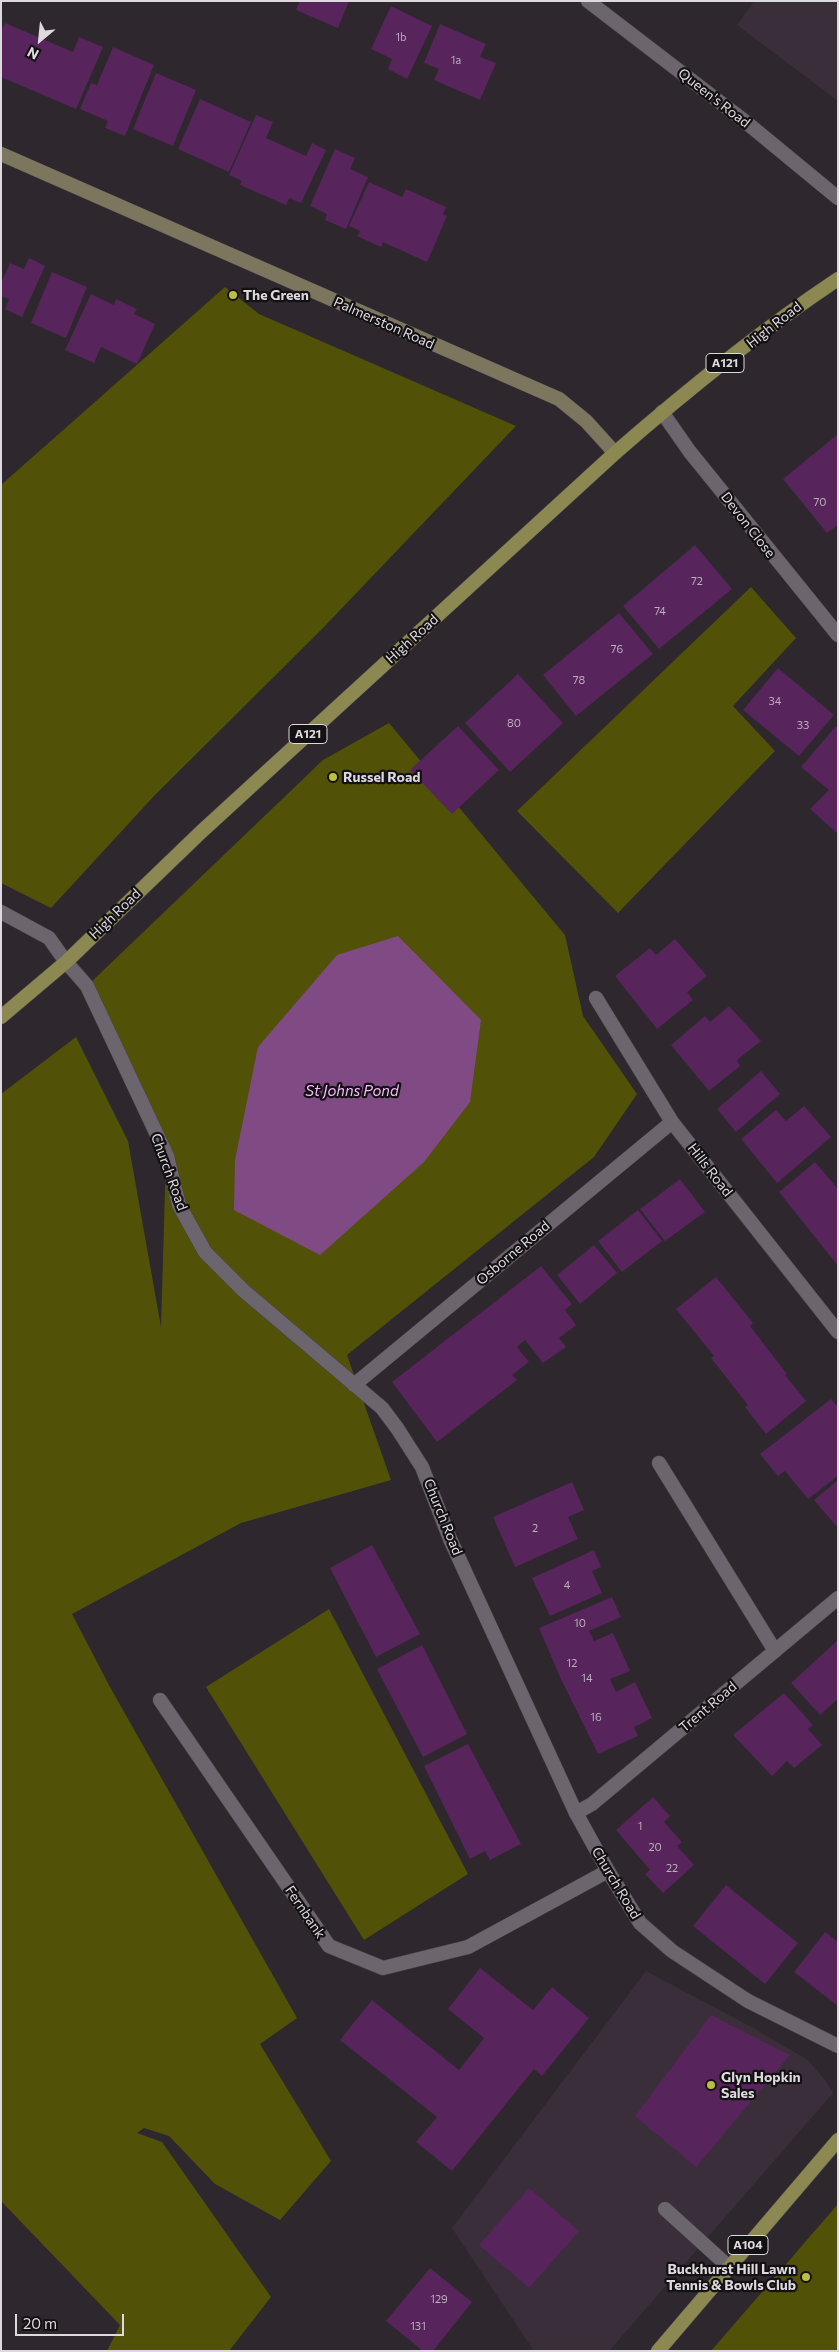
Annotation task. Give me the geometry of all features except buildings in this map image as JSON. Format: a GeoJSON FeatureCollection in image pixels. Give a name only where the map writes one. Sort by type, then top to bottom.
{"type":"FeatureCollection","features":[{"type":"Feature","properties":{"kind":"main road","name":"Palmerston Road"},"geometry":{"type":"LineString","coordinates":[[1,155],[559,400],[586,421],[616,453]]}},
{"type":"Feature","properties":{"kind":"main road","name":"High Road"},"geometry":{"type":"LineString","coordinates":[[1,1017],[66,962],[201,832],[662,412],[804,302],[838,278]]}},
{"type":"Feature","properties":{"kind":"main road","name":"A104"},"geometry":{"type":"LineString","coordinates":[[658,2351],[838,2140]]}},
{"type":"Feature","properties":{"kind":"street","name":"Queen's Road"},"geometry":{"type":"LineString","coordinates":[[588,1],[747,123],[838,198]]}},
{"type":"Feature","properties":{"kind":"street","name":"Devon Close"},"geometry":{"type":"LineString","coordinates":[[662,412],[690,452],[838,635]]}},
{"type":"Feature","properties":{"kind":"street","name":"Church Road"},"geometry":{"type":"LineString","coordinates":[[1,912],[49,938],[66,962],[87,986],[166,1156],[179,1206],[205,1252],[244,1291],[382,1408],[422,1467],[454,1547],[576,1813],[608,1872],[640,1923],[672,1951],[748,2001],[838,2046]]}},
{"type":"Feature","properties":{"kind":"street","name":"Hills Road"},"geometry":{"type":"LineString","coordinates":[[596,998],[672,1122],[838,1332]]}},
{"type":"Feature","properties":{"kind":"street","name":"Osborne Road"},"geometry":{"type":"LineString","coordinates":[[354,1385],[672,1122]]}},
{"type":"Feature","properties":{"kind":"street"},"geometry":{"type":"LineString","coordinates":[[659,1463],[774,1651]]}},
{"type":"Feature","properties":{"kind":"street","name":"Trent Road"},"geometry":{"type":"LineString","coordinates":[[576,1813],[592,1804],[838,1598]]}},
{"type":"Feature","properties":{"kind":"street","name":"Fernbank"},"geometry":{"type":"LineString","coordinates":[[160,1700],[329,1946],[383,1968],[468,1947],[608,1872]]}},
{"type":"Feature","properties":{"kind":"street"},"geometry":{"type":"LineString","coordinates":[[665,2209],[729,2267]]}},
{"type":"Feature","properties":{"kind":"shaded area"},"geometry":{"type":"Polygon","coordinates":[[[754,1],[838,1],[838,101],[737,25],[754,1]]]}},
{"type":"Feature","properties":{"kind":"shaded area"},"geometry":{"type":"Polygon","coordinates":[[[225,287],[259,314],[516,426],[322,629],[154,796],[51,908],[1,883],[1,485],[225,287]]]}},
{"type":"Feature","properties":{"kind":"shaded area"},"geometry":{"type":"Polygon","coordinates":[[[751,587],[796,638],[733,706],[775,751],[618,913],[517,811],[751,587]]]}},
{"type":"Feature","properties":{"kind":"shaded area"},"geometry":{"type":"Polygon","coordinates":[[[389,723],[565,935],[583,1016],[637,1094],[594,1157],[347,1355],[391,1480],[241,1523],[72,1614],[110,1687],[297,2018],[260,2044],[331,2161],[280,2220],[215,2184],[169,2136],[144,2128],[137,2133],[162,2142],[271,2297],[229,2351],[107,2351],[120,2325],[1,2201],[1,1094],[76,1037],[128,1141],[161,1327],[166,1156],[87,986],[323,760],[389,723]]]}},
{"type":"Feature","properties":{"kind":"shaded area"},"geometry":{"type":"Polygon","coordinates":[[[329,1609],[468,1874],[364,1940],[206,1687],[329,1609]]]}},
{"type":"Feature","properties":{"kind":"shaded area"},"geometry":{"type":"Polygon","coordinates":[[[646,1971],[755,2029],[808,2060],[833,2093],[609,2351],[534,2351],[452,2228],[646,1971]]]}},
{"type":"Feature","properties":{"kind":"shaded area","name":"Buckhurst Hill Lawn Tennis & Bowls Club"},"geometry":{"type":"Polygon","coordinates":[[[838,2204],[838,2351],[711,2351],[838,2204]]]}},
{"type":"Feature","properties":{"kind":"water","name":"St Johns Pond"},"geometry":{"type":"Polygon","coordinates":[[[398,936],[481,1020],[470,1102],[424,1162],[320,1255],[234,1210],[235,1160],[258,1047],[337,955],[398,936]]]}},
{"type":"Feature","properties":{"kind":"place","name":"The Green"},"geometry":{"type":"Point","coordinates":[233,295]}},
{"type":"Feature","properties":{"kind":"place","name":"Russel Road"},"geometry":{"type":"Point","coordinates":[333,777]}},
{"type":"Feature","properties":{"kind":"place","name":"Glyn Hopkin Sales"},"geometry":{"type":"Point","coordinates":[711,2085]}},
{"type":"Feature","properties":{"kind":"place","name":"Buckhurst Hill Lawn Tennis & Bowls Club"},"geometry":{"type":"Point","coordinates":[806,2277]}}]}
